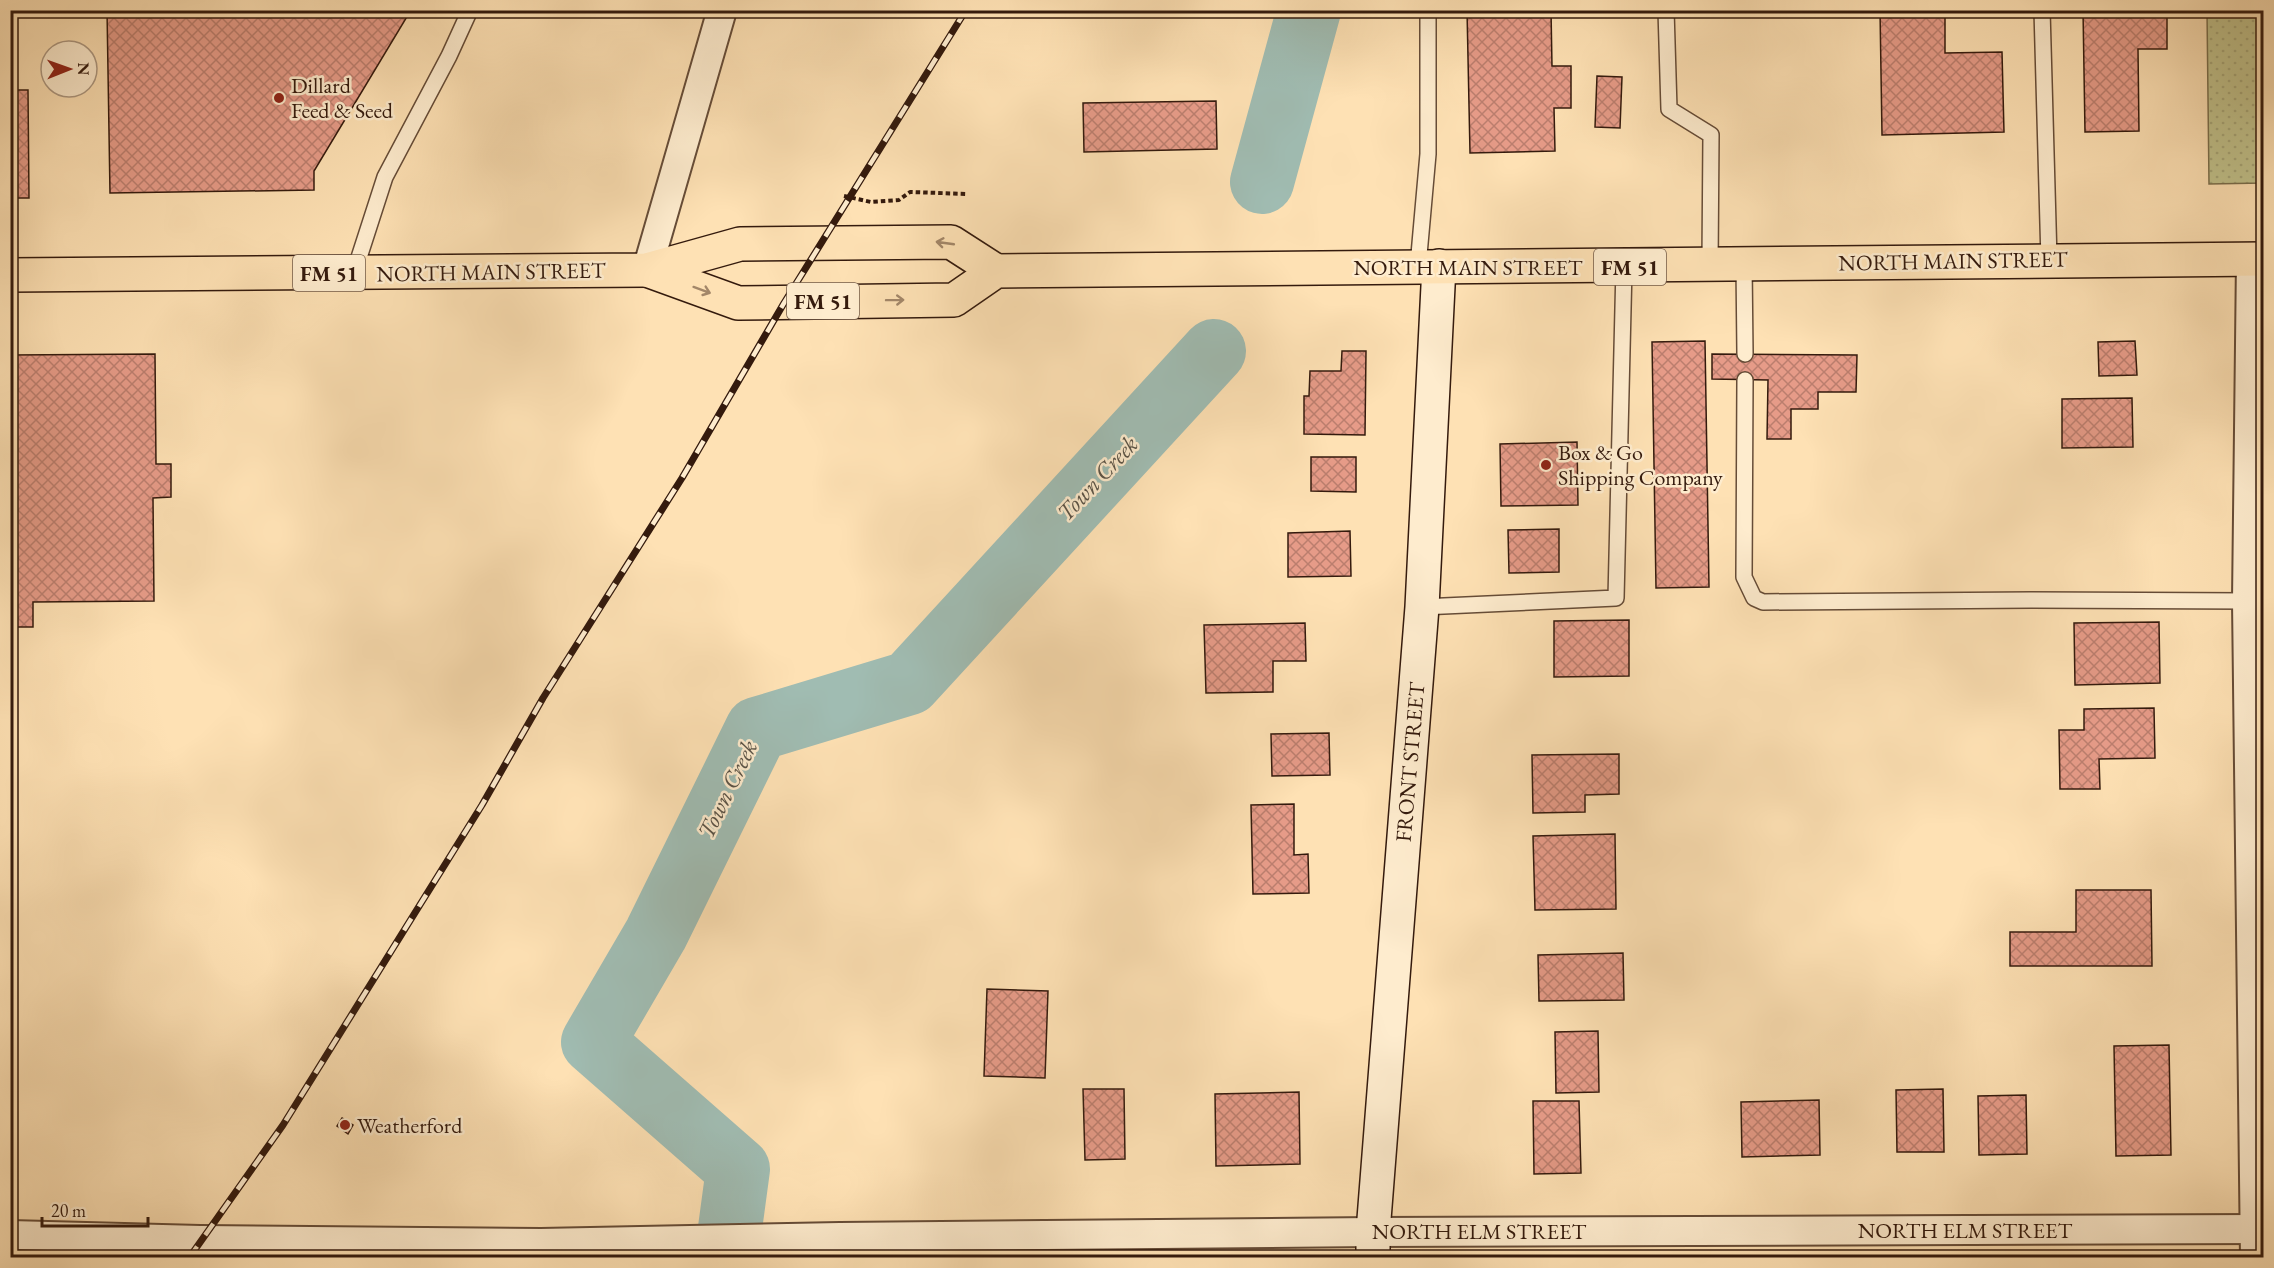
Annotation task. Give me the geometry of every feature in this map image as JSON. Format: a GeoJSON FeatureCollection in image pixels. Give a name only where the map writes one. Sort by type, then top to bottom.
{"type":"FeatureCollection","features":[{"type":"Feature","properties":{"kind":"main road","name":"NORTH MAIN STREET"},"geometry":{"type":"LineString","coordinates":[[10,276],[647,270],[740,244],[951,242],[996,271],[1429,266],[1624,267],[1710,264],[2257,259]]}},
{"type":"Feature","properties":{"kind":"main road","name":"NORTH MAIN STREET"},"geometry":{"type":"LineString","coordinates":[[647,270],[738,303],[954,300],[996,271]]}},
{"type":"Feature","properties":{"kind":"street"},"geometry":{"type":"LineString","coordinates":[[647,270],[722,10]]}},
{"type":"Feature","properties":{"kind":"street"},"geometry":{"type":"LineString","coordinates":[[2255,1257],[2259,1229],[2256,727],[2247,602],[2257,259]]}},
{"type":"Feature","properties":{"kind":"street","name":"FRONT STREET"},"geometry":{"type":"LineString","coordinates":[[1373,1245],[1422,607],[1429,266]]}},
{"type":"Feature","properties":{"kind":"street","name":"NORTH ELM STREET"},"geometry":{"type":"LineString","coordinates":[[10,1235],[483,1250],[646,1241],[840,1237],[1373,1245],[2259,1229]]}},
{"type":"Feature","properties":{"kind":"lane"},"geometry":{"type":"LineString","coordinates":[[354,273],[385,177],[449,56],[470,10]]}},
{"type":"Feature","properties":{"kind":"lane"},"geometry":{"type":"LineString","coordinates":[[1428,10],[1429,266]]}},
{"type":"Feature","properties":{"kind":"lane"},"geometry":{"type":"LineString","coordinates":[[1666,10],[1669,109],[1711,135],[1710,264]]}},
{"type":"Feature","properties":{"kind":"lane"},"geometry":{"type":"LineString","coordinates":[[2042,10],[2049,260]]}},
{"type":"Feature","properties":{"kind":"lane"},"geometry":{"type":"LineString","coordinates":[[1744,264],[1745,354]]}},
{"type":"Feature","properties":{"kind":"lane"},"geometry":{"type":"LineString","coordinates":[[1422,607],[1616,598],[1624,267]]}},
{"type":"Feature","properties":{"kind":"lane"},"geometry":{"type":"LineString","coordinates":[[1745,380],[1744,577],[1754,598],[1763,603],[2020,600],[2247,602]]}},
{"type":"Feature","properties":{"kind":"path"},"geometry":{"type":"LineString","coordinates":[[844,196],[871,202],[899,200],[910,192],[968,194]]}},
{"type":"Feature","properties":{"kind":"green space"},"geometry":{"type":"Polygon","coordinates":[[[2207,11],[2263,11],[2263,183],[2209,184],[2207,11]]]}},
{"type":"Feature","properties":{"kind":"building"},"geometry":{"type":"Polygon","coordinates":[[[107,10],[411,10],[314,171],[314,190],[110,193],[107,10]]]}},
{"type":"Feature","properties":{"kind":"building"},"geometry":{"type":"Polygon","coordinates":[[[1467,10],[1551,10],[1552,66],[1571,66],[1571,108],[1554,108],[1555,151],[1470,153],[1467,10]]]}},
{"type":"Feature","properties":{"kind":"building"},"geometry":{"type":"Polygon","coordinates":[[[1880,10],[1945,10],[1945,53],[2002,52],[2004,132],[1882,135],[1880,10]]]}},
{"type":"Feature","properties":{"kind":"building"},"geometry":{"type":"Polygon","coordinates":[[[2083,10],[2167,10],[2167,49],[2138,49],[2139,131],[2085,132],[2083,10]]]}},
{"type":"Feature","properties":{"kind":"building"},"geometry":{"type":"Polygon","coordinates":[[[1597,76],[1622,77],[1620,128],[1595,127],[1597,76]]]}},
{"type":"Feature","properties":{"kind":"building"},"geometry":{"type":"Polygon","coordinates":[[[10,90],[28,90],[29,198],[10,198],[10,90]]]}},
{"type":"Feature","properties":{"kind":"building"},"geometry":{"type":"Polygon","coordinates":[[[1216,101],[1217,149],[1084,152],[1083,103],[1216,101]]]}},
{"type":"Feature","properties":{"kind":"building"},"geometry":{"type":"Polygon","coordinates":[[[1705,341],[1709,587],[1656,588],[1652,342],[1705,341]]]}},
{"type":"Feature","properties":{"kind":"building"},"geometry":{"type":"Polygon","coordinates":[[[2135,341],[2137,375],[2099,376],[2098,342],[2135,341]]]}},
{"type":"Feature","properties":{"kind":"building"},"geometry":{"type":"Polygon","coordinates":[[[1342,351],[1366,351],[1365,435],[1304,434],[1304,396],[1309,396],[1310,371],[1341,371],[1342,351]]]}},
{"type":"Feature","properties":{"kind":"building"},"geometry":{"type":"Polygon","coordinates":[[[155,354],[156,464],[171,464],[171,497],[153,498],[154,601],[33,602],[33,627],[10,627],[10,355],[155,354]]]}},
{"type":"Feature","properties":{"kind":"building"},"geometry":{"type":"Polygon","coordinates":[[[1712,354],[1857,355],[1856,392],[1818,392],[1818,409],[1791,409],[1791,439],[1767,439],[1768,380],[1712,379],[1712,354]]]}},
{"type":"Feature","properties":{"kind":"building"},"geometry":{"type":"Polygon","coordinates":[[[2132,398],[2133,447],[2062,448],[2062,399],[2132,398]]]}},
{"type":"Feature","properties":{"kind":"building"},"geometry":{"type":"Polygon","coordinates":[[[1577,442],[1578,505],[1501,506],[1500,444],[1577,442]]]}},
{"type":"Feature","properties":{"kind":"building"},"geometry":{"type":"Polygon","coordinates":[[[1311,457],[1356,457],[1356,492],[1311,491],[1311,457]]]}},
{"type":"Feature","properties":{"kind":"building"},"geometry":{"type":"Polygon","coordinates":[[[1559,529],[1559,572],[1509,573],[1508,530],[1559,529]]]}},
{"type":"Feature","properties":{"kind":"building"},"geometry":{"type":"Polygon","coordinates":[[[1350,531],[1351,576],[1288,577],[1288,533],[1350,531]]]}},
{"type":"Feature","properties":{"kind":"building"},"geometry":{"type":"Polygon","coordinates":[[[1629,620],[1629,676],[1554,677],[1554,621],[1629,620]]]}},
{"type":"Feature","properties":{"kind":"building"},"geometry":{"type":"Polygon","coordinates":[[[2159,622],[2160,683],[2075,685],[2074,623],[2159,622]]]}},
{"type":"Feature","properties":{"kind":"building"},"geometry":{"type":"Polygon","coordinates":[[[1305,623],[1306,661],[1273,661],[1273,692],[1206,693],[1204,625],[1305,623]]]}},
{"type":"Feature","properties":{"kind":"building"},"geometry":{"type":"Polygon","coordinates":[[[2154,708],[2155,758],[2099,759],[2100,789],[2060,789],[2059,730],[2084,730],[2084,709],[2154,708]]]}},
{"type":"Feature","properties":{"kind":"building"},"geometry":{"type":"Polygon","coordinates":[[[1329,733],[1330,775],[1272,776],[1271,734],[1329,733]]]}},
{"type":"Feature","properties":{"kind":"building"},"geometry":{"type":"Polygon","coordinates":[[[1619,754],[1619,794],[1585,795],[1585,812],[1533,813],[1532,755],[1619,754]]]}},
{"type":"Feature","properties":{"kind":"building"},"geometry":{"type":"Polygon","coordinates":[[[1294,804],[1294,855],[1308,854],[1309,893],[1253,894],[1251,805],[1294,804]]]}},
{"type":"Feature","properties":{"kind":"building"},"geometry":{"type":"Polygon","coordinates":[[[1615,834],[1616,909],[1535,910],[1533,836],[1615,834]]]}},
{"type":"Feature","properties":{"kind":"building"},"geometry":{"type":"Polygon","coordinates":[[[2076,890],[2151,890],[2152,966],[2010,966],[2010,932],[2076,932],[2076,890]]]}},
{"type":"Feature","properties":{"kind":"building"},"geometry":{"type":"Polygon","coordinates":[[[1623,953],[1624,1000],[1539,1001],[1538,955],[1623,953]]]}},
{"type":"Feature","properties":{"kind":"building"},"geometry":{"type":"Polygon","coordinates":[[[987,989],[1048,991],[1045,1078],[984,1076],[987,989]]]}},
{"type":"Feature","properties":{"kind":"building"},"geometry":{"type":"Polygon","coordinates":[[[1598,1031],[1599,1092],[1556,1093],[1555,1032],[1598,1031]]]}},
{"type":"Feature","properties":{"kind":"building"},"geometry":{"type":"Polygon","coordinates":[[[2169,1045],[2171,1155],[2116,1156],[2114,1046],[2169,1045]]]}},
{"type":"Feature","properties":{"kind":"building"},"geometry":{"type":"Polygon","coordinates":[[[1083,1089],[1124,1089],[1125,1159],[1085,1160],[1083,1089]]]}},
{"type":"Feature","properties":{"kind":"building"},"geometry":{"type":"Polygon","coordinates":[[[1943,1089],[1944,1152],[1897,1152],[1896,1090],[1943,1089]]]}},
{"type":"Feature","properties":{"kind":"building"},"geometry":{"type":"Polygon","coordinates":[[[1299,1092],[1300,1164],[1216,1166],[1215,1094],[1299,1092]]]}},
{"type":"Feature","properties":{"kind":"building"},"geometry":{"type":"Polygon","coordinates":[[[2026,1095],[2027,1154],[1979,1155],[1978,1096],[2026,1095]]]}},
{"type":"Feature","properties":{"kind":"building"},"geometry":{"type":"Polygon","coordinates":[[[1819,1100],[1820,1155],[1742,1157],[1741,1102],[1819,1100]]]}},
{"type":"Feature","properties":{"kind":"building"},"geometry":{"type":"Polygon","coordinates":[[[1533,1101],[1579,1101],[1581,1173],[1534,1174],[1533,1101]]]}},
{"type":"Feature","properties":{"kind":"building","name":"Weatherford"},"geometry":{"type":"Polygon","coordinates":[[[342,1118],[353,1125],[348,1134],[337,1126],[342,1118]]]}},
{"type":"Feature","properties":{"kind":"waterway","name":"Town Creek"},"geometry":{"type":"LineString","coordinates":[[1262,182],[1309,10]]}},
{"type":"Feature","properties":{"kind":"waterway","name":"Town Creek"},"geometry":{"type":"LineString","coordinates":[[726,1258],[738,1169],[593,1042],[656,934],[757,729],[909,683],[1214,351]]}},
{"type":"Feature","properties":{"kind":"railway"},"geometry":{"type":"LineString","coordinates":[[189,1258],[283,1125],[482,805],[543,698],[682,478],[784,303],[966,10]]}},
{"type":"Feature","properties":{"kind":"place","name":"Dillard Feed & Seed"},"geometry":{"type":"Point","coordinates":[279,98]}},
{"type":"Feature","properties":{"kind":"place","name":"Box & Go Shipping Company"},"geometry":{"type":"Point","coordinates":[1546,465]}},
{"type":"Feature","properties":{"kind":"place","name":"Weatherford"},"geometry":{"type":"Point","coordinates":[345,1125]}}]}
